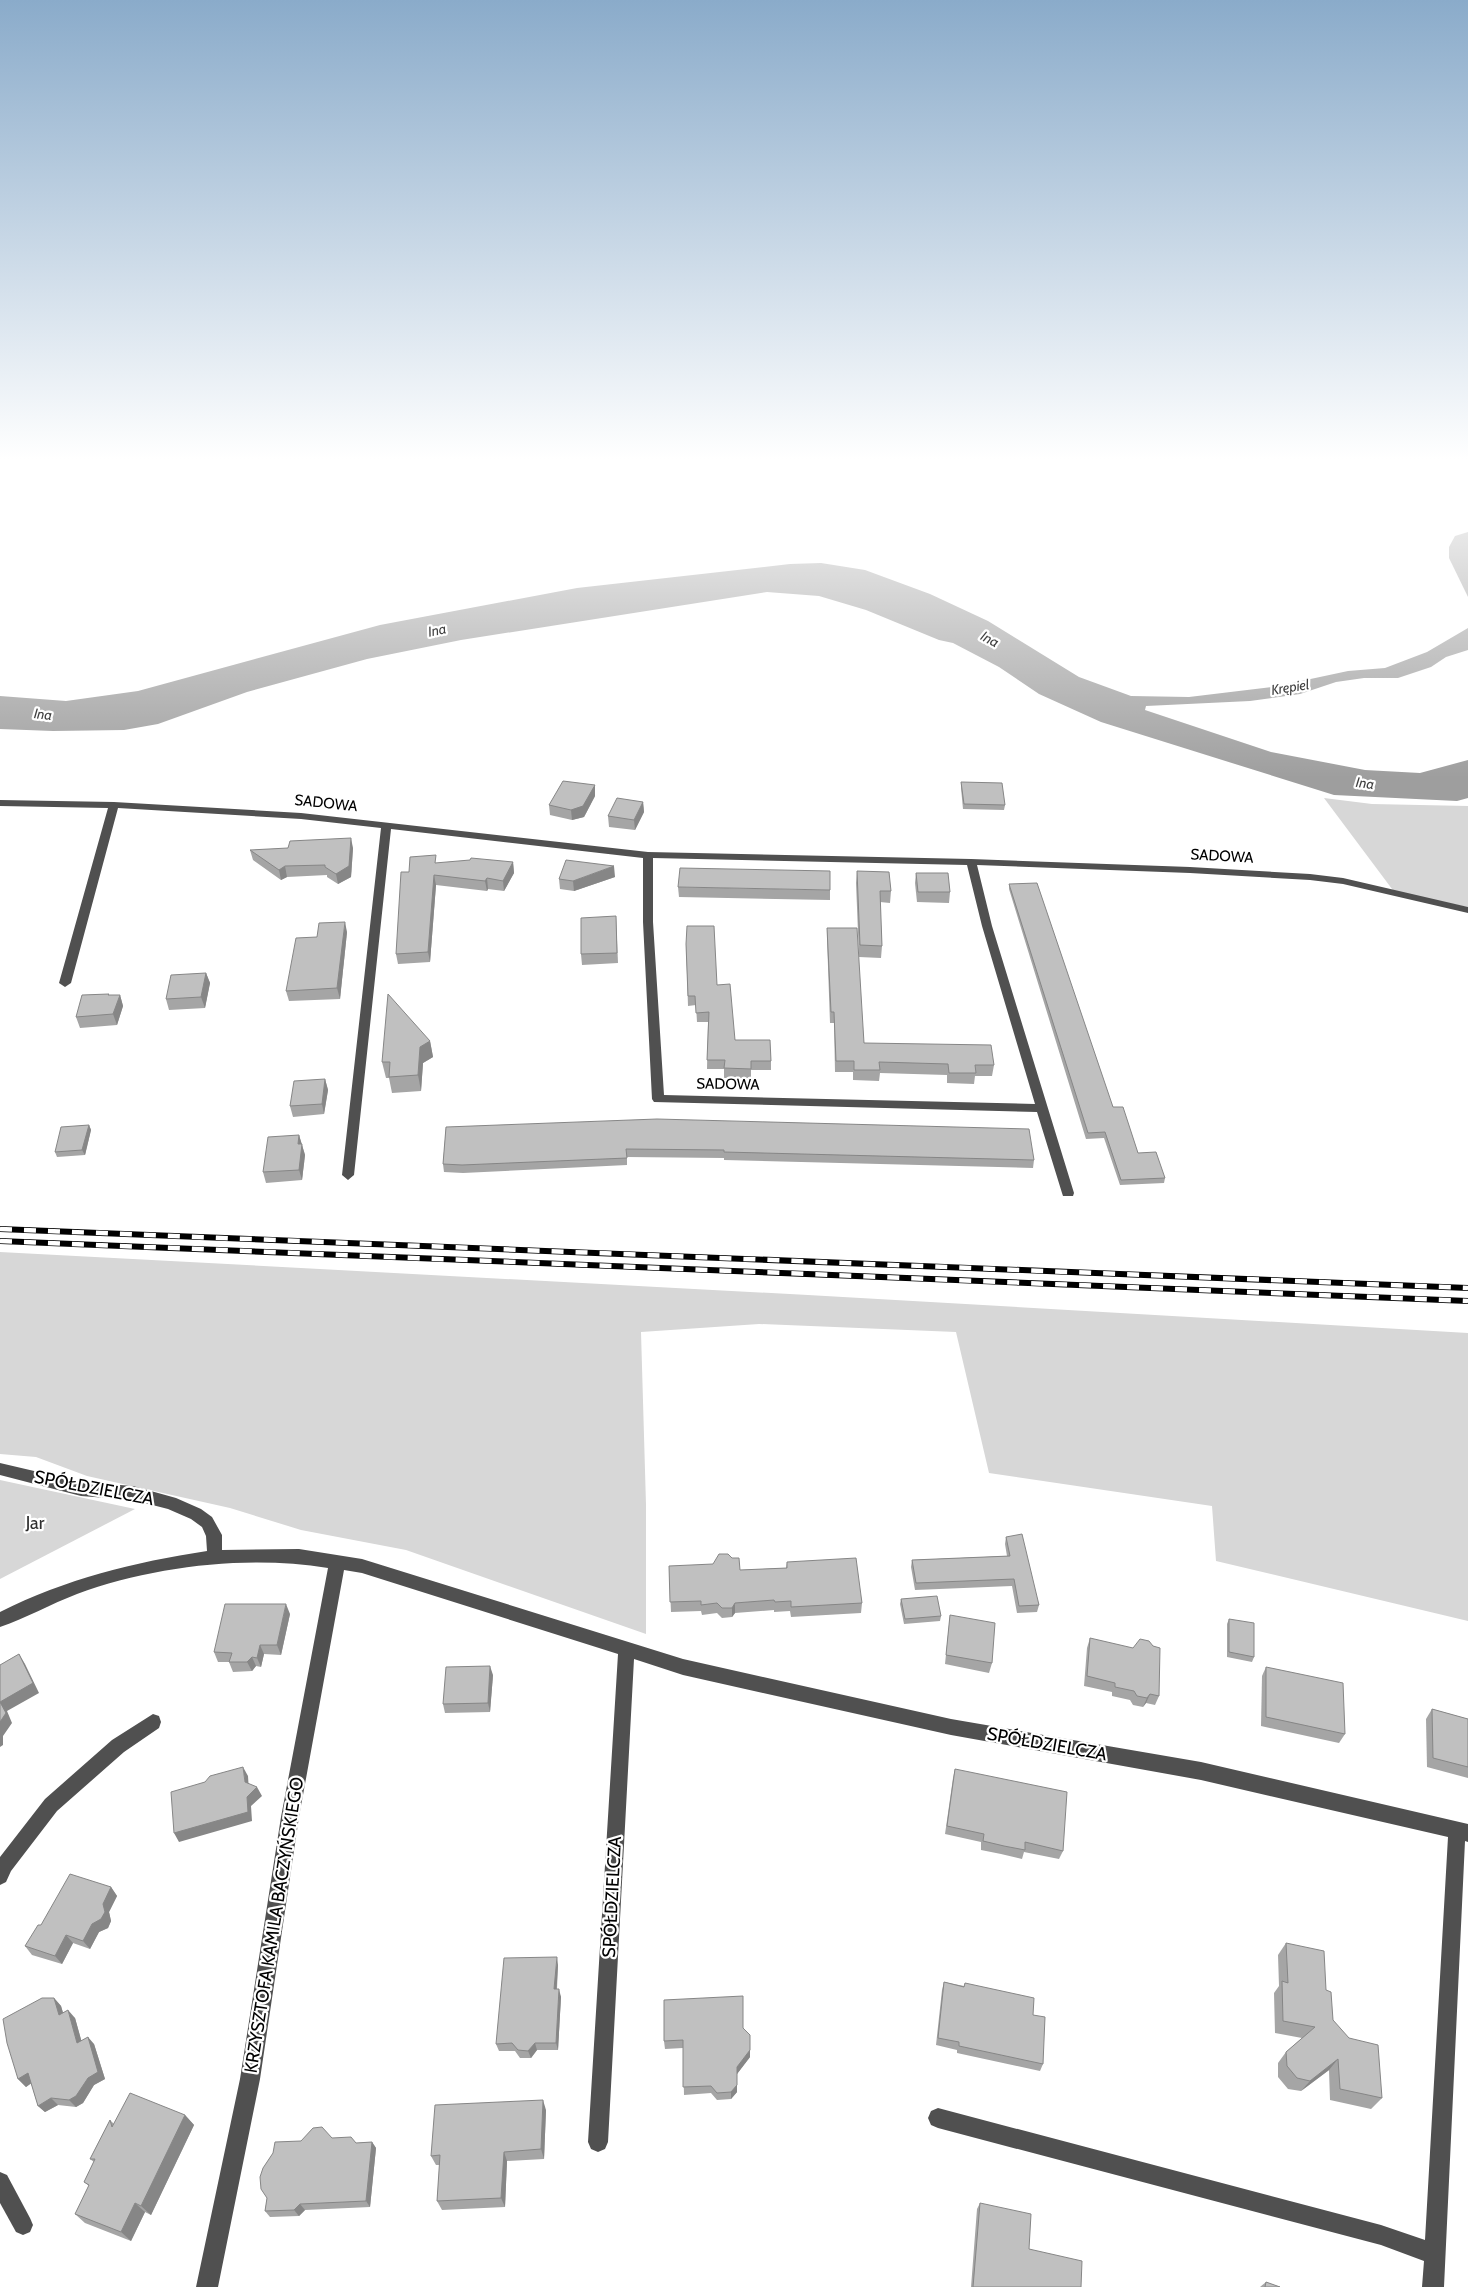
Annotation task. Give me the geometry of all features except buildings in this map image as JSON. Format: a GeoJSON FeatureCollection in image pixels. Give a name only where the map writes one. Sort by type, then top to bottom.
{"type":"FeatureCollection","features":[{"type":"Feature","properties":{"kind":"street","name":"SADOWA"},"geometry":{"type":"LineString","coordinates":[[0,803],[114,805],[301,816],[648,855],[971,862],[1190,870],[1310,877],[1343,881],[1468,910]]}},
{"type":"Feature","properties":{"kind":"street"},"geometry":{"type":"LineString","coordinates":[[65,983],[114,805]]}},
{"type":"Feature","properties":{"kind":"street"},"geometry":{"type":"LineString","coordinates":[[348,1175],[386,826]]}},
{"type":"Feature","properties":{"kind":"street","name":"SADOWA"},"geometry":{"type":"LineString","coordinates":[[648,855],[648,922],[658,1099],[1042,1108]]}},
{"type":"Feature","properties":{"kind":"street"},"geometry":{"type":"LineString","coordinates":[[971,862],[987,926],[1068,1193]]}},
{"type":"Feature","properties":{"kind":"street","name":"SPÓŁDZIELCZA"},"geometry":{"type":"LineString","coordinates":[[0,1469],[82,1488],[133,1493],[171,1503],[196,1514],[207,1522],[214,1535],[214,1557]]}},
{"type":"Feature","properties":{"kind":"street","name":"SPÓŁDZIELCZA"},"geometry":{"type":"LineString","coordinates":[[0,1620],[76,1587],[153,1566],[214,1557],[299,1556],[362,1566],[626,1651],[683,1667],[951,1727],[1201,1771],[1462,1831]]}},
{"type":"Feature","properties":{"kind":"street","name":"KRZYSZTOFA KAMILA BACZYŃSKIEGO"},"geometry":{"type":"LineString","coordinates":[[208,2287],[250,2079],[290,1817],[337,1563]]}},
{"type":"Feature","properties":{"kind":"street","name":"SPÓŁDZIELCZA"},"geometry":{"type":"LineString","coordinates":[[598,2142],[626,1651]]}},
{"type":"Feature","properties":{"kind":"street"},"geometry":{"type":"LineString","coordinates":[[0,1876],[5,1865],[51,1805],[118,1746],[153,1722]]}},
{"type":"Feature","properties":{"kind":"street"},"geometry":{"type":"LineString","coordinates":[[1433,2287],[1462,1831]]}},
{"type":"Feature","properties":{"kind":"street"},"geometry":{"type":"LineString","coordinates":[[938,2118],[1381,2235],[1435,2254]]}},
{"type":"Feature","properties":{"kind":"street"},"geometry":{"type":"LineString","coordinates":[[0,2182],[23,2225]]}},
{"type":"Feature","properties":{"kind":"green space"},"geometry":{"type":"Polygon","coordinates":[[[1324,798],[1372,804],[1468,806],[1468,907],[1395,893],[1324,798]]]}},
{"type":"Feature","properties":{"kind":"green space"},"geometry":{"type":"Polygon","coordinates":[[[0,1252],[808,1295],[1468,1333],[1468,1621],[1216,1561],[1212,1506],[989,1473],[956,1332],[759,1324],[641,1332],[646,1505],[646,1634],[406,1550],[301,1530],[230,1508],[87,1476],[36,1457],[0,1454],[0,1252]]]}},
{"type":"Feature","properties":{"kind":"green space","name":"Jar"},"geometry":{"type":"Polygon","coordinates":[[[0,1480],[135,1509],[0,1579],[0,1480]]]}},
{"type":"Feature","properties":{"kind":"water"},"geometry":{"type":"Polygon","coordinates":[[[790,564],[826,564],[865,570],[930,594],[988,621],[1079,677],[1131,696],[1189,697],[1273,687],[1348,671],[1385,668],[1427,652],[1468,628],[1468,650],[1446,657],[1431,667],[1398,678],[1364,678],[1336,682],[1300,694],[1250,701],[1146,706],[1145,710],[1271,752],[1365,770],[1420,773],[1468,760],[1468,798],[1457,801],[1334,795],[1101,722],[1039,694],[999,667],[953,643],[939,640],[866,610],[819,596],[767,592],[461,640],[367,659],[247,692],[158,724],[124,730],[53,731],[0,729],[0,696],[66,701],[138,691],[380,625],[577,588],[790,564]]]}},
{"type":"Feature","properties":{"kind":"water"},"geometry":{"type":"Polygon","coordinates":[[[1452,564],[1468,564],[1468,597],[1452,564]]]}},
{"type":"Feature","properties":{"kind":"railway"},"geometry":{"type":"LineString","coordinates":[[0,1229],[1468,1288]]}},
{"type":"Feature","properties":{"kind":"railway"},"geometry":{"type":"LineString","coordinates":[[0,1241],[1468,1301]]}},
{"type":"Feature","properties":{"kind":"water label","name":"Ina"},"geometry":{"type":"Point","coordinates":[437,630]}},
{"type":"Feature","properties":{"kind":"water label","name":"Ina"},"geometry":{"type":"Point","coordinates":[990,639]}},
{"type":"Feature","properties":{"kind":"water label","name":"Krępiel"},"geometry":{"type":"Point","coordinates":[1290,687]}},
{"type":"Feature","properties":{"kind":"water label","name":"Ina"},"geometry":{"type":"Point","coordinates":[43,714]}},
{"type":"Feature","properties":{"kind":"water label","name":"Ina"},"geometry":{"type":"Point","coordinates":[1365,783]}}]}
